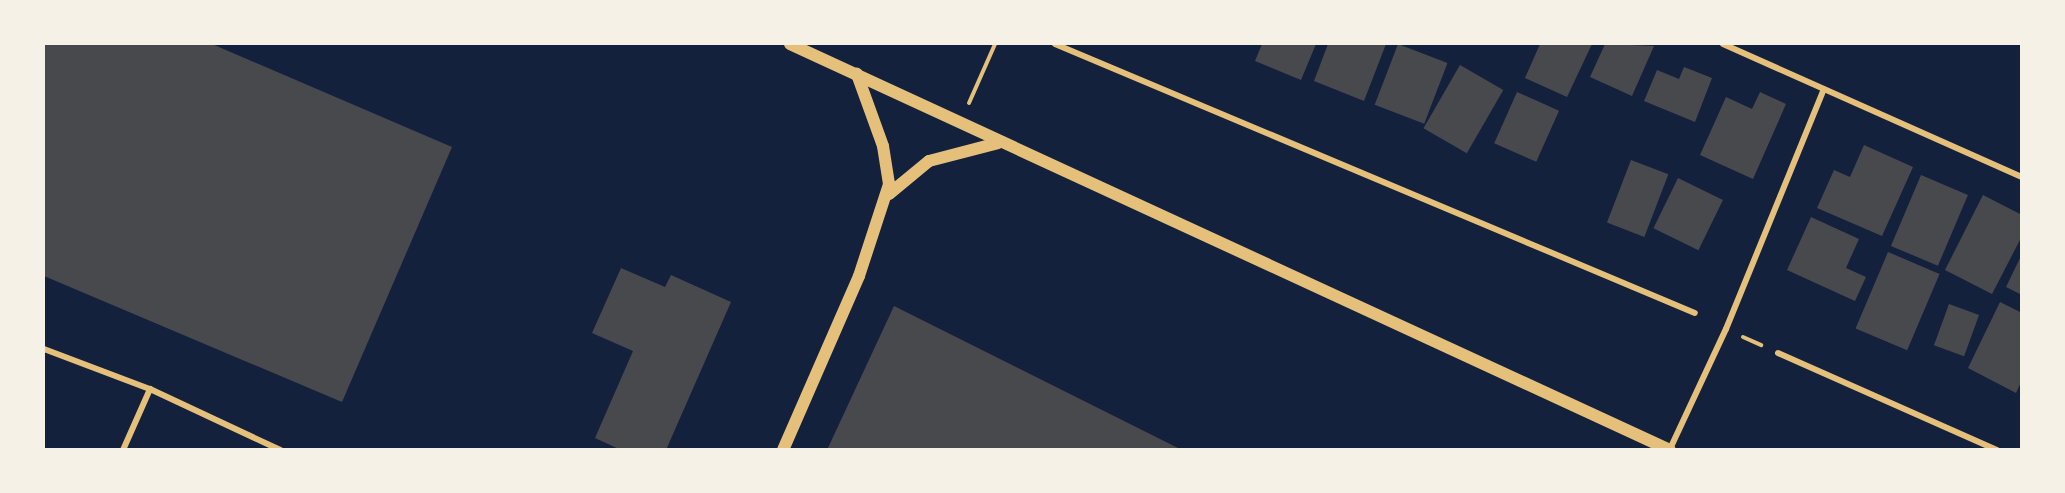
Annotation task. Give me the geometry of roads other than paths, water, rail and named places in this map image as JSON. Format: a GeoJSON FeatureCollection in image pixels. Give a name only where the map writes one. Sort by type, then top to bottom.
{"type":"FeatureCollection","features":[{"type":"Feature","properties":{"kind":"main road"},"geometry":{"type":"LineString","coordinates":[[789,44],[1670,449]]}},
{"type":"Feature","properties":{"kind":"main road"},"geometry":{"type":"LineString","coordinates":[[783,450],[860,276],[890,184],[884,146],[857,74]]}},
{"type":"Feature","properties":{"kind":"main road"},"geometry":{"type":"LineString","coordinates":[[885,201],[895,186],[929,161],[998,142]]}},
{"type":"Feature","properties":{"kind":"street"},"geometry":{"type":"LineString","coordinates":[[1055,44],[1695,313]]}},
{"type":"Feature","properties":{"kind":"street"},"geometry":{"type":"LineString","coordinates":[[1723,44],[2022,177]]}},
{"type":"Feature","properties":{"kind":"street"},"geometry":{"type":"LineString","coordinates":[[1670,449],[1726,329],[1824,89]]}},
{"type":"Feature","properties":{"kind":"street"},"geometry":{"type":"LineString","coordinates":[[44,349],[150,389],[280,450]]}},
{"type":"Feature","properties":{"kind":"street"},"geometry":{"type":"LineString","coordinates":[[1778,353],[1997,450]]}},
{"type":"Feature","properties":{"kind":"street"},"geometry":{"type":"LineString","coordinates":[[123,450],[150,389]]}}]}
